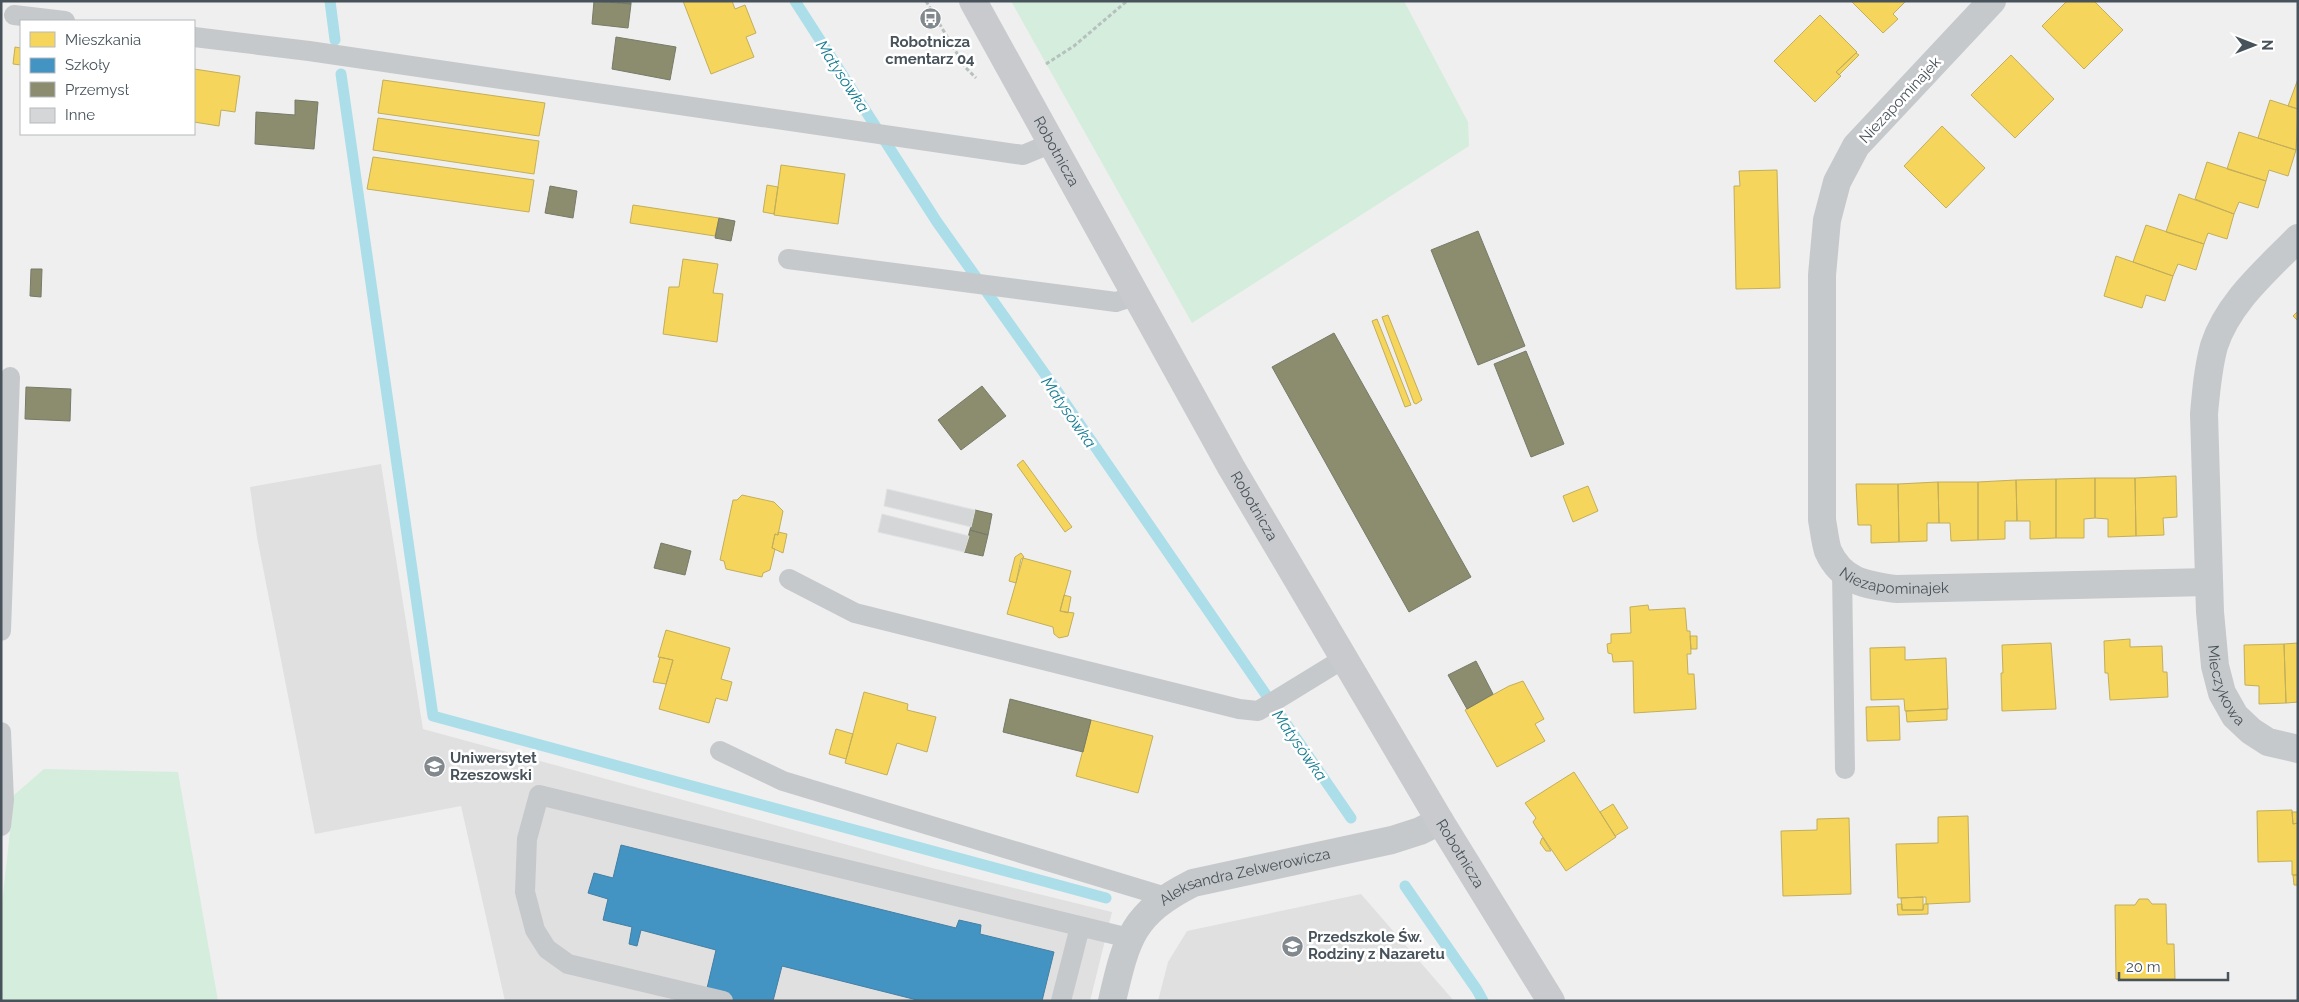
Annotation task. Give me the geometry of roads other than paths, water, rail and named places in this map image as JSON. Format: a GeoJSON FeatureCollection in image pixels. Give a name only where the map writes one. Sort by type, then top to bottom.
{"type":"FeatureCollection","features":[{"type":"Feature","properties":{"kind":"street","name":"Robotnicza"},"geometry":{"type":"LineString","coordinates":[[973,1],[1231,467],[1440,821],[1551,1001]]}},
{"type":"Feature","properties":{"kind":"street","name":"Niezapominajek"},"geometry":{"type":"LineString","coordinates":[[1992,1],[1856,146],[1837,182],[1829,211],[1822,274],[1822,520],[1828,551],[1842,572],[1864,585],[1896,589],[2208,582]]}},
{"type":"Feature","properties":{"kind":"street"},"geometry":{"type":"LineString","coordinates":[[2208,582],[2204,414],[2206,384],[2215,345],[2227,317],[2247,291],[2298,238]]}},
{"type":"Feature","properties":{"kind":"street","name":"Mieczykowa"},"geometry":{"type":"LineString","coordinates":[[2208,582],[2215,666],[2222,693],[2235,716],[2251,731],[2268,742],[2298,748]]}},
{"type":"Feature","properties":{"kind":"street","name":"Aleksandra Zelwerowicza"},"geometry":{"type":"LineString","coordinates":[[1112,1001],[1120,964],[1129,938],[1142,919],[1166,897],[1193,883],[1392,840],[1420,831],[1440,821]]}},
{"type":"Feature","properties":{"kind":"lane"},"geometry":{"type":"LineString","coordinates":[[14,15],[56,20]]}},
{"type":"Feature","properties":{"kind":"lane"},"geometry":{"type":"LineString","coordinates":[[195,37],[308,51],[1023,155],[1052,143]]}},
{"type":"Feature","properties":{"kind":"lane"},"geometry":{"type":"LineString","coordinates":[[788,259],[1116,302],[1137,295]]}},
{"type":"Feature","properties":{"kind":"lane"},"geometry":{"type":"LineString","coordinates":[[1,631],[10,376]]}},
{"type":"Feature","properties":{"kind":"lane"},"geometry":{"type":"LineString","coordinates":[[1842,572],[1845,769]]}},
{"type":"Feature","properties":{"kind":"lane"},"geometry":{"type":"LineString","coordinates":[[789,579],[855,613],[1239,709],[1258,711],[1343,659]]}},
{"type":"Feature","properties":{"kind":"lane"},"geometry":{"type":"LineString","coordinates":[[1,732],[4,800],[1,826]]}},
{"type":"Feature","properties":{"kind":"lane"},"geometry":{"type":"LineString","coordinates":[[720,751],[783,781],[1166,897]]}},
{"type":"Feature","properties":{"kind":"lane"},"geometry":{"type":"LineString","coordinates":[[723,1001],[568,964],[547,949],[535,930],[525,892],[527,839],[539,795],[1129,938]]}},
{"type":"Feature","properties":{"kind":"lane"},"geometry":{"type":"LineString","coordinates":[[1061,1001],[1080,927]]}},
{"type":"Feature","properties":{"kind":"waterway"},"geometry":{"type":"LineString","coordinates":[[330,1],[335,40]]}},
{"type":"Feature","properties":{"kind":"waterway","name":"Matysówka"},"geometry":{"type":"LineString","coordinates":[[795,1],[937,222],[1052,384],[1351,818]]}},
{"type":"Feature","properties":{"kind":"waterway"},"geometry":{"type":"LineString","coordinates":[[341,74],[433,716],[1106,898]]}},
{"type":"Feature","properties":{"kind":"waterway","name":"Matysówka"},"geometry":{"type":"LineString","coordinates":[[1405,886],[1483,1001]]}},
{"type":"Feature","properties":{"kind":"place","name":"Robotnicza cmentarz 04"},"geometry":{"type":"Point","coordinates":[930,19]}},
{"type":"Feature","properties":{"kind":"place","name":"Uniwersytet Rzeszowski"},"geometry":{"type":"Point","coordinates":[434,767]}},
{"type":"Feature","properties":{"kind":"place","name":"Przedszkole Św. Rodziny z Nazaretu"},"geometry":{"type":"Point","coordinates":[1292,946]}}]}
